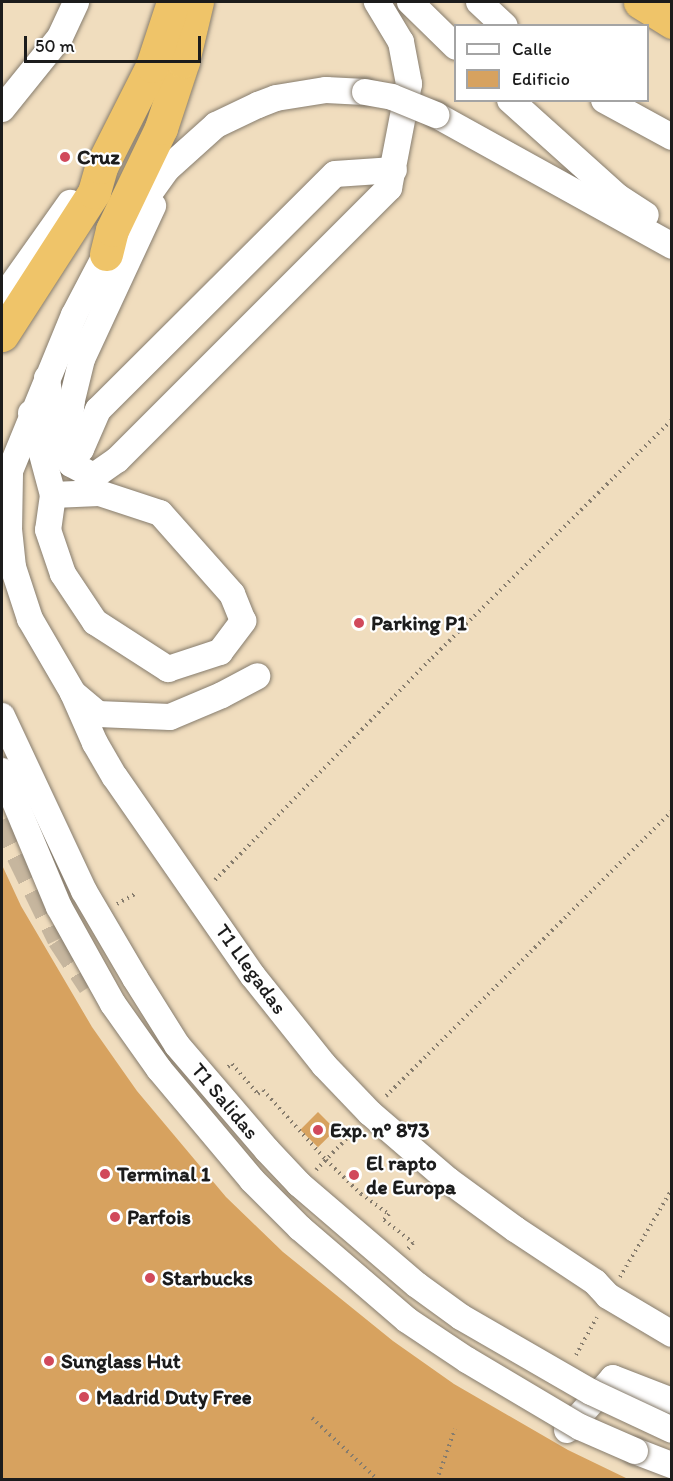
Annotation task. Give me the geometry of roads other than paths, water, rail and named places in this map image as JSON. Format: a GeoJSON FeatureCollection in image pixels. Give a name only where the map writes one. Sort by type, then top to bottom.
{"type":"FeatureCollection","features":[{"type":"Feature","properties":{"kind":"highway"},"geometry":{"type":"LineString","coordinates":[[2,335],[94,192],[102,167],[152,66],[173,2]]}},
{"type":"Feature","properties":{"kind":"highway"},"geometry":{"type":"LineString","coordinates":[[105,254],[112,230],[161,128],[183,61],[197,2]]}},
{"type":"Feature","properties":{"kind":"highway"},"geometry":{"type":"LineString","coordinates":[[640,2],[672,22]]}},
{"type":"Feature","properties":{"kind":"street"},"geometry":{"type":"LineString","coordinates":[[2,109],[60,37],[76,2]]}},
{"type":"Feature","properties":{"kind":"street"},"geometry":{"type":"LineString","coordinates":[[46,378],[55,439],[71,464],[94,476],[117,460],[389,188],[409,84],[401,42],[377,2]]}},
{"type":"Feature","properties":{"kind":"street"},"geometry":{"type":"LineString","coordinates":[[410,2],[454,44]]}},
{"type":"Feature","properties":{"kind":"street"},"geometry":{"type":"LineString","coordinates":[[478,2],[503,24]]}},
{"type":"Feature","properties":{"kind":"street"},"geometry":{"type":"LineString","coordinates":[[117,460],[81,449],[69,428],[72,400],[82,359],[143,229],[167,169],[216,125],[276,98],[326,90],[365,92],[392,97],[436,115],[672,246]]}},
{"type":"Feature","properties":{"kind":"street"},"geometry":{"type":"LineString","coordinates":[[512,102],[618,197],[672,231]]}},
{"type":"Feature","properties":{"kind":"street"},"geometry":{"type":"LineString","coordinates":[[608,102],[672,138]]}},
{"type":"Feature","properties":{"kind":"street"},"geometry":{"type":"LineString","coordinates":[[2,299],[82,186],[102,167]]}},
{"type":"Feature","properties":{"kind":"street","name":"T1 Llegadas"},"geometry":{"type":"LineString","coordinates":[[167,169],[105,254],[46,378],[6,482],[13,567],[30,619],[73,693],[95,743],[149,830],[179,866],[253,976],[366,1119],[515,1229],[595,1281],[608,1296],[672,1334]]}},
{"type":"Feature","properties":{"kind":"street"},"geometry":{"type":"LineString","coordinates":[[81,449],[98,411],[334,174],[394,170]]}},
{"type":"Feature","properties":{"kind":"street"},"geometry":{"type":"LineString","coordinates":[[32,413],[53,495],[48,530],[63,574],[94,621],[168,669],[220,652],[243,621],[232,594],[160,513],[99,493],[53,495]]}},
{"type":"Feature","properties":{"kind":"street"},"geometry":{"type":"LineString","coordinates":[[9,529],[48,530]]}},
{"type":"Feature","properties":{"kind":"street"},"geometry":{"type":"LineString","coordinates":[[73,693],[99,714],[170,717],[222,695],[257,676]]}},
{"type":"Feature","properties":{"kind":"street","name":"T1 Salidas"},"geometry":{"type":"LineString","coordinates":[[2,716],[84,891],[177,1045],[299,1184],[417,1285],[461,1317],[571,1381],[672,1430]]}},
{"type":"Feature","properties":{"kind":"street"},"geometry":{"type":"LineString","coordinates":[[2,771],[59,907],[113,1004],[159,1069],[252,1180],[300,1228],[417,1327],[467,1360],[580,1427],[672,1465]]}},
{"type":"Feature","properties":{"kind":"street"},"geometry":{"type":"LineString","coordinates":[[567,1430],[613,1378],[672,1401]]}},
{"type":"Feature","properties":{"kind":"tunnel"},"geometry":{"type":"LineString","coordinates":[[2,820],[60,939],[91,986]]}},
{"type":"Feature","properties":{"kind":"place","name":"Cruz"},"geometry":{"type":"Point","coordinates":[65,157]}},
{"type":"Feature","properties":{"kind":"place","name":"Parking P1"},"geometry":{"type":"Point","coordinates":[359,623]}},
{"type":"Feature","properties":{"kind":"place","name":"Exp. nº 873"},"geometry":{"type":"Point","coordinates":[318,1130]}},
{"type":"Feature","properties":{"kind":"place","name":"Terminal 1"},"geometry":{"type":"Point","coordinates":[105,1174]}},
{"type":"Feature","properties":{"kind":"place","name":"El rapto de Europa"},"geometry":{"type":"Point","coordinates":[354,1175]}},
{"type":"Feature","properties":{"kind":"place","name":"Parfois"},"geometry":{"type":"Point","coordinates":[115,1217]}},
{"type":"Feature","properties":{"kind":"place","name":"Starbucks"},"geometry":{"type":"Point","coordinates":[150,1278]}},
{"type":"Feature","properties":{"kind":"place","name":"Sunglass Hut"},"geometry":{"type":"Point","coordinates":[49,1361]}},
{"type":"Feature","properties":{"kind":"place","name":"Madrid Duty Free"},"geometry":{"type":"Point","coordinates":[84,1397]}}]}
